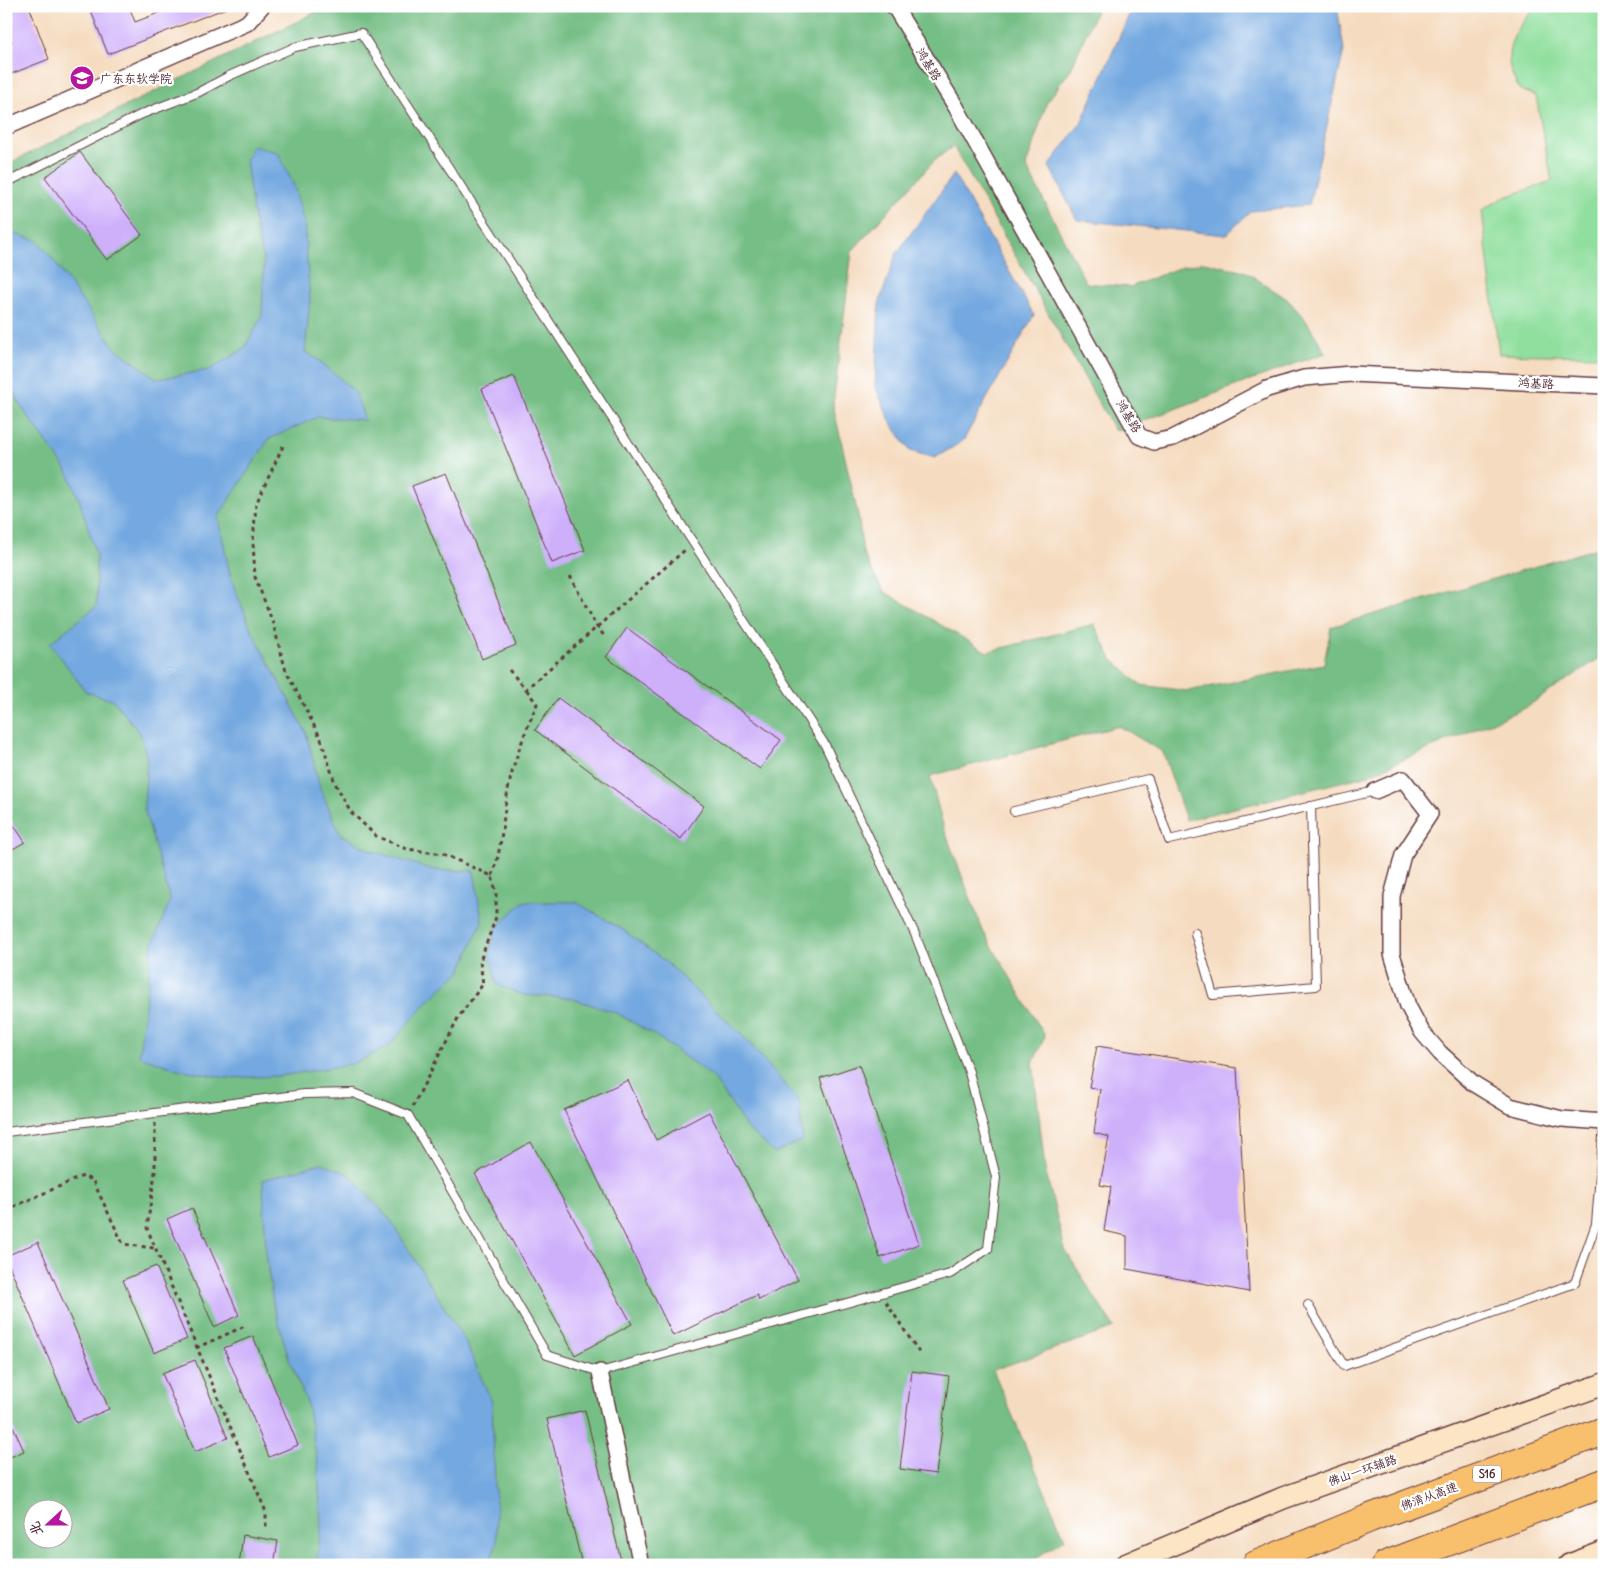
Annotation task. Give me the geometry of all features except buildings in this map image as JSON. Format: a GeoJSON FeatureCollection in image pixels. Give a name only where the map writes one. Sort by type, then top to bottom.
{"type":"FeatureCollection","features":[{"type":"Feature","properties":{"kind":"highway","name":"佛清从高速"},"geometry":{"type":"LineString","coordinates":[[1256,1565],[1370,1518],[1604,1431]]}},
{"type":"Feature","properties":{"kind":"highway"},"geometry":{"type":"LineString","coordinates":[[1386,1565],[1604,1484]]}},
{"type":"Feature","properties":{"kind":"main road","name":"佛山一环辅路"},"geometry":{"type":"LineString","coordinates":[[1125,1565],[1283,1498],[1604,1384]]}},
{"type":"Feature","properties":{"kind":"main road"},"geometry":{"type":"LineString","coordinates":[[1569,1565],[1604,1552]]}},
{"type":"Feature","properties":{"kind":"street"},"geometry":{"type":"LineString","coordinates":[[6,127],[247,23],[262,6]]}},
{"type":"Feature","properties":{"kind":"street","name":"鸿基路"},"geometry":{"type":"LineString","coordinates":[[894,6],[956,107],[1139,436],[1154,442],[1173,438],[1267,389],[1304,378],[1351,374],[1604,386]]}},
{"type":"Feature","properties":{"kind":"street"},"geometry":{"type":"LineString","coordinates":[[1376,791],[1403,779],[1430,814],[1403,856],[1392,896],[1392,954],[1408,1006],[1422,1032],[1440,1053],[1474,1084],[1510,1106],[1562,1119],[1604,1123]]}},
{"type":"Feature","properties":{"kind":"street"},"geometry":{"type":"LineString","coordinates":[[600,1372],[642,1565]]}},
{"type":"Feature","properties":{"kind":"lane"},"geometry":{"type":"LineString","coordinates":[[6,183],[142,114],[199,92],[229,76],[295,47],[361,33],[830,754],[915,934],[969,1072],[996,1177],[988,1249],[950,1274],[600,1372],[547,1355],[408,1115],[353,1093],[304,1094],[6,1132]]}},
{"type":"Feature","properties":{"kind":"lane"},"geometry":{"type":"LineString","coordinates":[[1014,811],[1148,779],[1169,840],[1376,791]]}},
{"type":"Feature","properties":{"kind":"lane"},"geometry":{"type":"LineString","coordinates":[[1195,934],[1213,995],[1316,986],[1311,806]]}},
{"type":"Feature","properties":{"kind":"lane"},"geometry":{"type":"LineString","coordinates":[[1308,1305],[1344,1366],[1575,1283],[1596,1224],[1604,1123]]}},
{"type":"Feature","properties":{"kind":"path"},"geometry":{"type":"LineString","coordinates":[[284,446],[256,504],[253,542],[255,577],[272,620],[286,671],[321,739],[335,783],[351,812],[376,836],[407,848],[443,854],[492,876]]}},
{"type":"Feature","properties":{"kind":"path"},"geometry":{"type":"LineString","coordinates":[[526,689],[693,543]]}},
{"type":"Feature","properties":{"kind":"path"},"geometry":{"type":"LineString","coordinates":[[570,576],[597,627],[606,638]]}},
{"type":"Feature","properties":{"kind":"path"},"geometry":{"type":"LineString","coordinates":[[408,1115],[458,1018],[482,984],[480,961],[496,917],[496,892],[492,876],[501,848],[507,795],[521,742],[537,704],[509,670]]}},
{"type":"Feature","properties":{"kind":"path"},"geometry":{"type":"LineString","coordinates":[[155,1112],[155,1172],[147,1228],[266,1512],[266,1530]]}},
{"type":"Feature","properties":{"kind":"path"},"geometry":{"type":"LineString","coordinates":[[6,1210],[83,1176],[93,1181],[123,1244],[154,1248]]}},
{"type":"Feature","properties":{"kind":"path"},"geometry":{"type":"LineString","coordinates":[[881,1293],[920,1354]]}},
{"type":"Feature","properties":{"kind":"path"},"geometry":{"type":"LineString","coordinates":[[196,1348],[245,1326]]}},
{"type":"Feature","properties":{"kind":"green space"},"geometry":{"type":"Polygon","coordinates":[[[328,6],[1098,6],[1071,69],[1047,102],[1026,166],[1086,283],[1130,287],[1181,267],[1204,262],[1246,272],[1287,299],[1305,319],[1326,353],[1115,431],[953,146],[934,161],[852,251],[833,405],[858,515],[863,553],[883,591],[987,652],[1094,624],[1112,659],[1140,685],[1188,691],[1324,664],[1331,627],[1604,546],[1604,655],[1525,708],[1365,776],[1186,820],[1163,752],[1119,726],[930,776],[944,829],[983,931],[1045,1036],[1033,1063],[1045,1169],[1065,1250],[1114,1328],[993,1370],[1065,1539],[1025,1565],[6,1565],[6,165],[328,6]]]}},
{"type":"Feature","properties":{"kind":"green space"},"geometry":{"type":"Polygon","coordinates":[[[1538,6],[1604,6],[1604,356],[1499,354],[1482,210],[1503,198],[1552,181],[1536,96],[1519,89],[1511,72],[1509,58],[1512,41],[1516,33],[1526,18],[1538,6]]]}},
{"type":"Feature","properties":{"kind":"water"},"geometry":{"type":"Polygon","coordinates":[[[1133,6],[1337,6],[1344,50],[1309,205],[1251,211],[1226,235],[1077,220],[1049,166],[1081,123],[1133,6]]]}},
{"type":"Feature","properties":{"kind":"water"},"geometry":{"type":"Polygon","coordinates":[[[252,146],[278,152],[294,186],[304,222],[310,301],[305,352],[320,361],[355,392],[365,420],[318,417],[269,439],[218,517],[231,579],[252,631],[306,732],[320,788],[340,834],[369,850],[434,870],[474,871],[482,921],[461,971],[427,1002],[388,1047],[353,1064],[280,1076],[226,1078],[177,1069],[139,1056],[152,946],[170,900],[144,808],[147,759],[140,733],[113,700],[86,692],[50,643],[97,606],[96,554],[79,499],[66,469],[24,411],[6,379],[6,232],[36,240],[52,258],[115,348],[157,379],[209,370],[244,349],[262,316],[264,263],[254,218],[246,161],[252,146]]]}},
{"type":"Feature","properties":{"kind":"water"},"geometry":{"type":"Polygon","coordinates":[[[954,174],[1034,315],[963,441],[935,458],[910,451],[891,423],[875,386],[879,304],[896,254],[954,174]]]}},
{"type":"Feature","properties":{"kind":"water"},"geometry":{"type":"Polygon","coordinates":[[[523,902],[576,902],[622,929],[668,964],[743,1036],[799,1101],[803,1140],[774,1153],[747,1128],[713,1077],[656,1036],[617,1013],[570,998],[523,995],[497,985],[489,952],[497,927],[523,902]]]}},
{"type":"Feature","properties":{"kind":"water"},"geometry":{"type":"Polygon","coordinates":[[[322,1163],[350,1175],[391,1221],[465,1341],[492,1402],[497,1543],[489,1565],[316,1565],[321,1529],[318,1465],[307,1403],[289,1359],[273,1304],[266,1252],[263,1180],[322,1163]]]}},
{"type":"Feature","properties":{"kind":"place","name":"广东东软学院"},"geometry":{"type":"Point","coordinates":[82,78]}}]}
